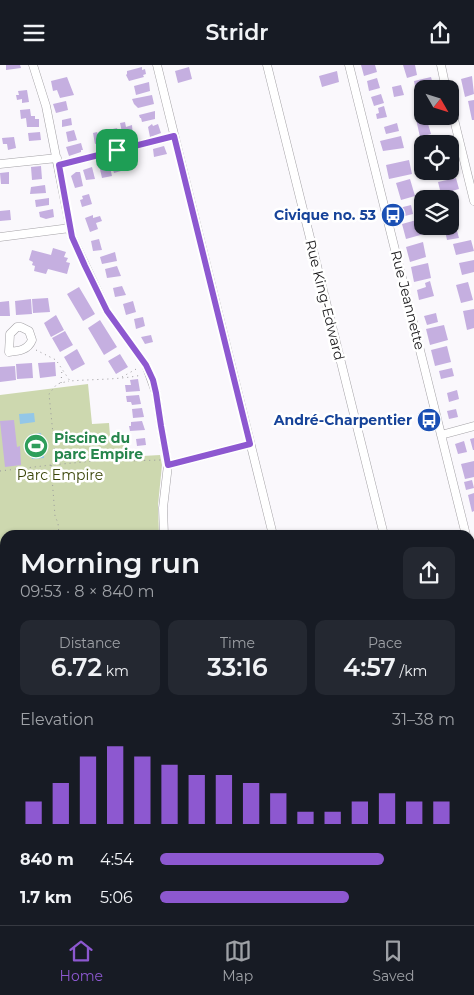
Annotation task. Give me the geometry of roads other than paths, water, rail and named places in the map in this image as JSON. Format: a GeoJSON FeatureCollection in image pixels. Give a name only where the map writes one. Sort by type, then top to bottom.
{"type":"FeatureCollection","features":[{"type":"Feature","properties":{"kind":"street"},"geometry":{"type":"LineString","coordinates":[[33,65],[46,106],[72,237],[107,311],[146,365],[153,380],[165,462],[164,530]]}},
{"type":"Feature","properties":{"kind":"street"},"geometry":{"type":"LineString","coordinates":[[158,65],[272,530]]}},
{"type":"Feature","properties":{"kind":"street","name":"Rue King-Edward"},"geometry":{"type":"LineString","coordinates":[[267,65],[383,530]]}},
{"type":"Feature","properties":{"kind":"street","name":"Rue Jeannette"},"geometry":{"type":"LineString","coordinates":[[349,65],[465,530]]}},
{"type":"Feature","properties":{"kind":"street"},"geometry":{"type":"LineString","coordinates":[[441,65],[444,80]]}},
{"type":"Feature","properties":{"kind":"street"},"geometry":{"type":"LineString","coordinates":[[455,125],[474,201]]}},
{"type":"Feature","properties":{"kind":"street"},"geometry":{"type":"LineString","coordinates":[[0,164],[58,161],[174,136]]}},
{"type":"Feature","properties":{"kind":"street"},"geometry":{"type":"LineString","coordinates":[[0,237],[70,228]]}},
{"type":"Feature","properties":{"kind":"street"},"geometry":{"type":"LineString","coordinates":[[0,352],[9,352],[28,347],[32,340],[31,335],[25,328],[17,327],[10,334],[9,352]]}},
{"type":"Feature","properties":{"kind":"street"},"geometry":{"type":"LineString","coordinates":[[441,435],[474,427]]}},
{"type":"Feature","properties":{"kind":"street"},"geometry":{"type":"LineString","coordinates":[[165,462],[250,444]]}},
{"type":"Feature","properties":{"kind":"water"},"geometry":{"type":"Polygon","coordinates":[[[34,413],[35,422],[20,424],[19,414],[34,413]]]}},
{"type":"Feature","properties":{"kind":"water","name":"Piscine du parc Empire"},"geometry":{"type":"Polygon","coordinates":[[[41,433],[44,458],[32,459],[29,435],[41,433]]]}},
{"type":"Feature","properties":{"kind":"place","name":"Civique no. 53"},"geometry":{"type":"Point","coordinates":[393,215]}},
{"type":"Feature","properties":{"kind":"place","name":"André-Charpentier"},"geometry":{"type":"Point","coordinates":[429,420]}},
{"type":"Feature","properties":{"kind":"place","name":"Piscine du parc Empire"},"geometry":{"type":"Point","coordinates":[36,446]}},
{"type":"Feature","properties":{"kind":"park label","name":"Parc Empire"},"geometry":{"type":"Point","coordinates":[60,475]}}]}
